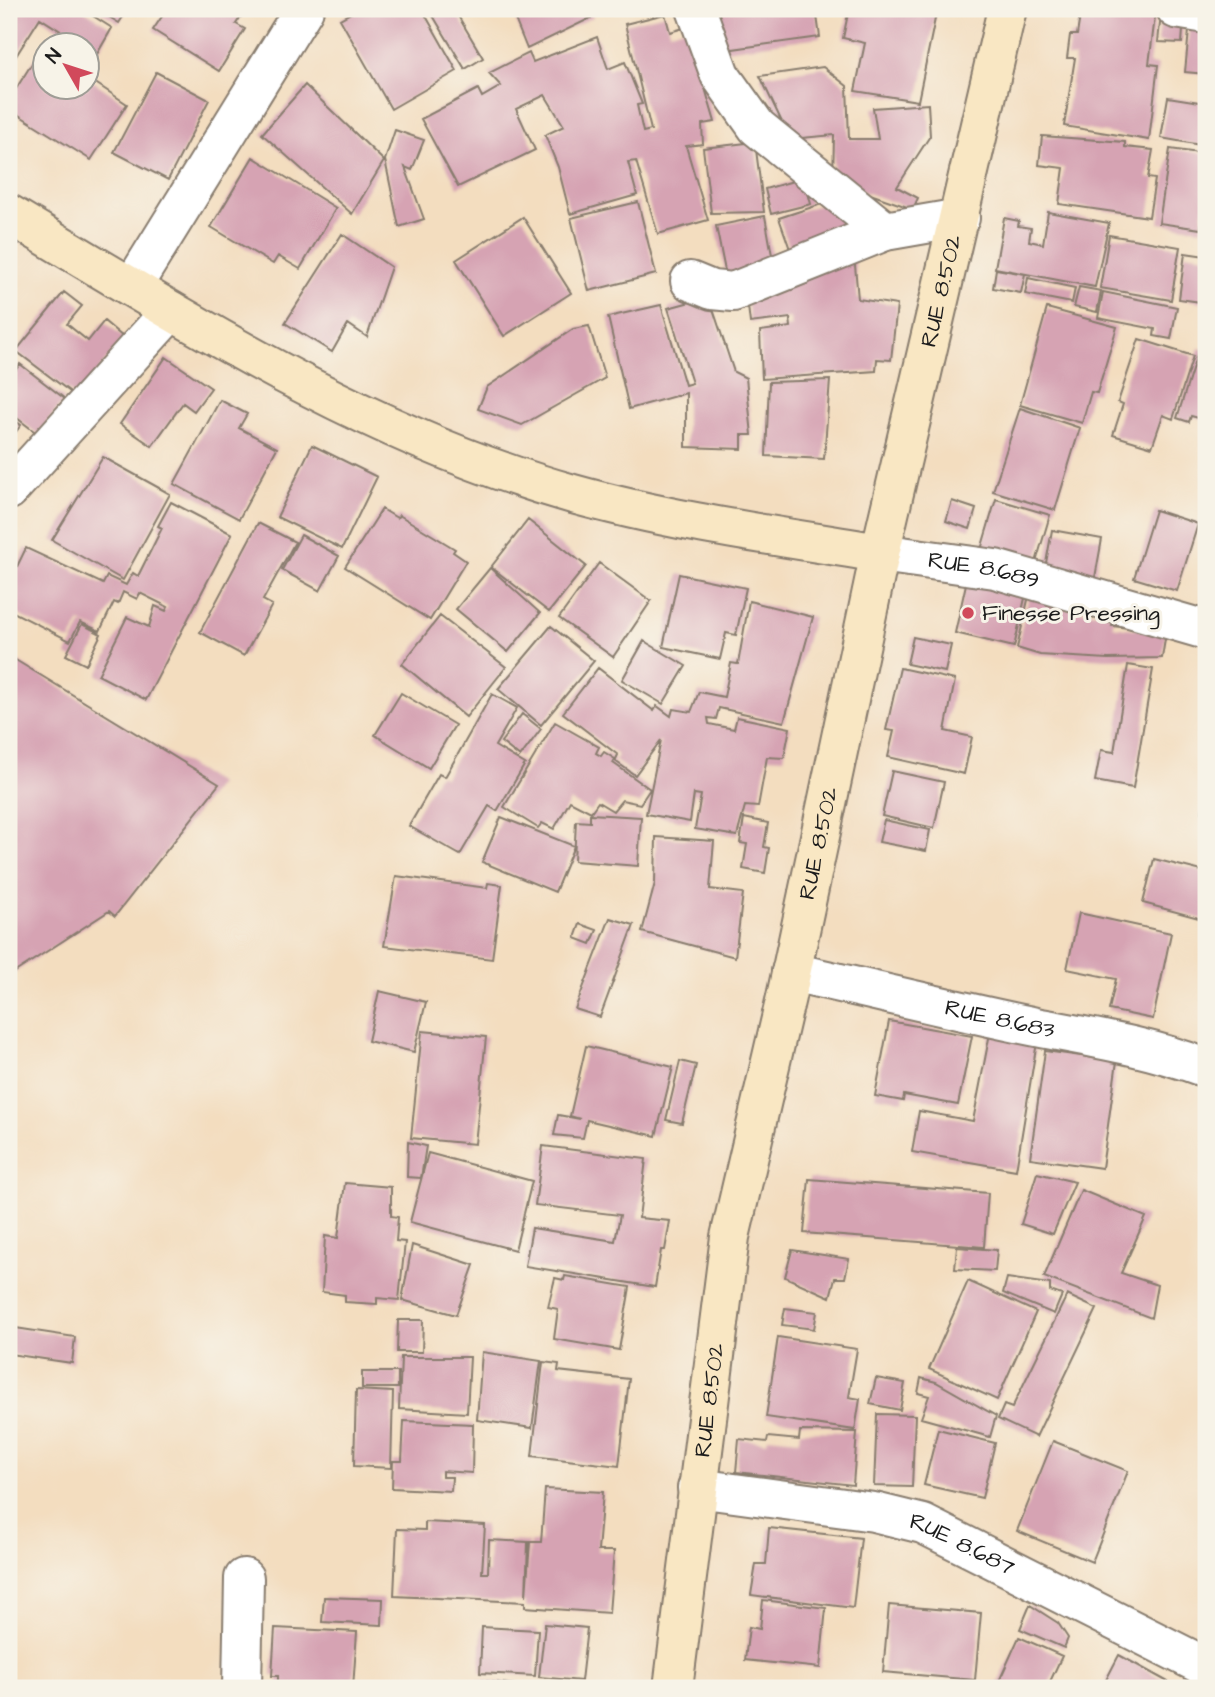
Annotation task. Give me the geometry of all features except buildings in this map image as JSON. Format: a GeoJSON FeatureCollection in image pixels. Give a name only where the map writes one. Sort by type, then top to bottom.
{"type":"FeatureCollection","features":[{"type":"Feature","properties":{"kind":"main road","name":"RUE 8.502"},"geometry":{"type":"LineString","coordinates":[[673,1688],[730,1237],[791,972],[880,553],[1007,9]]}},
{"type":"Feature","properties":{"kind":"main road"},"geometry":{"type":"LineString","coordinates":[[9,214],[170,311],[340,402],[458,455],[573,494],[736,529],[880,553]]}},
{"type":"Feature","properties":{"kind":"street"},"geometry":{"type":"LineString","coordinates":[[132,288],[304,9]]}},
{"type":"Feature","properties":{"kind":"street"},"geometry":{"type":"LineString","coordinates":[[696,9],[720,75],[757,127],[885,231]]}},
{"type":"Feature","properties":{"kind":"street"},"geometry":{"type":"LineString","coordinates":[[1176,9],[1206,13]]}},
{"type":"Feature","properties":{"kind":"street"},"geometry":{"type":"LineString","coordinates":[[690,281],[712,290],[733,292],[885,231],[960,218]]}},
{"type":"Feature","properties":{"kind":"street"},"geometry":{"type":"LineString","coordinates":[[9,490],[170,311]]}},
{"type":"Feature","properties":{"kind":"street","name":"RUE 8.689"},"geometry":{"type":"LineString","coordinates":[[880,553],[995,569],[1206,630]]}},
{"type":"Feature","properties":{"kind":"street","name":"RUE 8.683"},"geometry":{"type":"LineString","coordinates":[[791,972],[1037,1027],[1118,1041],[1170,1054],[1206,1068]]}},
{"type":"Feature","properties":{"kind":"street","name":"RUE 8.687"},"geometry":{"type":"LineString","coordinates":[[697,1488],[874,1512],[923,1524],[1206,1667]]}},
{"type":"Feature","properties":{"kind":"street"},"geometry":{"type":"LineString","coordinates":[[242,1688],[244,1578]]}},
{"type":"Feature","properties":{"kind":"place","name":"Finesse Pressing"},"geometry":{"type":"Point","coordinates":[968,613]}}]}
